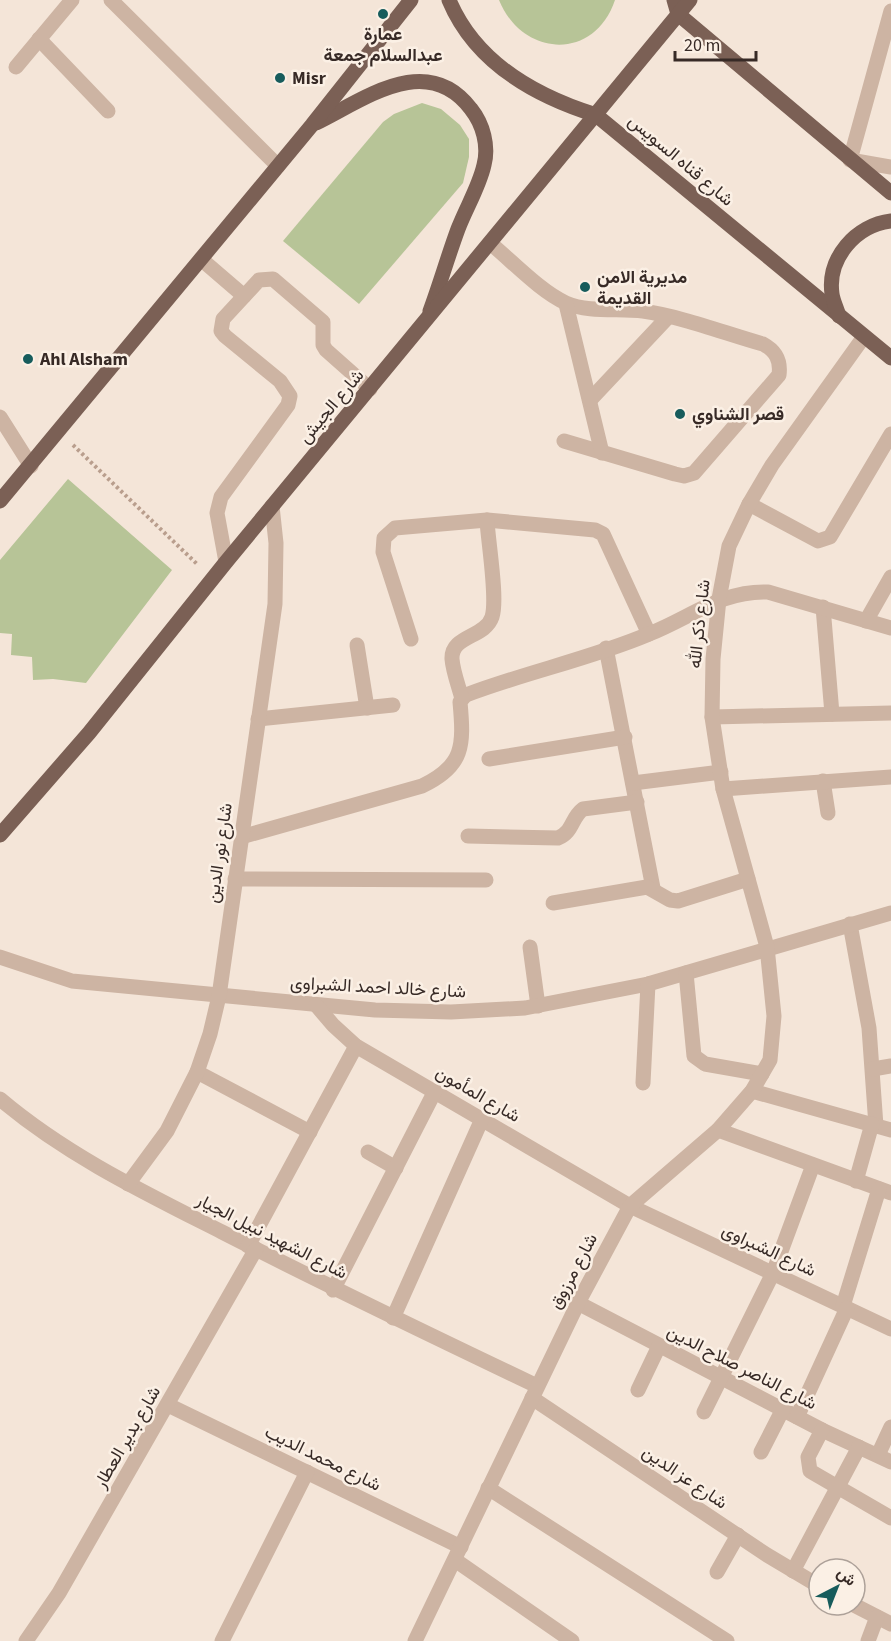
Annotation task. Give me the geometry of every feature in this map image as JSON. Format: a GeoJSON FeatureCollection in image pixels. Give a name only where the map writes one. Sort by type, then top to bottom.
{"type":"FeatureCollection","features":[{"type":"Feature","properties":{"kind":"main road"},"geometry":{"type":"LineString","coordinates":[[0,501],[312,125],[411,0]]}},
{"type":"Feature","properties":{"kind":"main road","name":"شارع قناه السويس"},"geometry":{"type":"LineString","coordinates":[[449,0],[470,36],[496,64],[534,91],[560,104],[596,115],[863,338],[891,358]]}},
{"type":"Feature","properties":{"kind":"main road","name":"شارع الجيش"},"geometry":{"type":"LineString","coordinates":[[0,835],[89,733],[212,579],[596,115],[676,7],[690,0]]}},
{"type":"Feature","properties":{"kind":"main road"},"geometry":{"type":"LineString","coordinates":[[676,7],[891,194]]}},
{"type":"Feature","properties":{"kind":"main road"},"geometry":{"type":"LineString","coordinates":[[312,125],[396,83],[420,80],[443,86],[464,98],[478,117],[485,140],[484,164],[458,229],[428,320]]}},
{"type":"Feature","properties":{"kind":"main road"},"geometry":{"type":"LineString","coordinates":[[839,316],[832,294],[833,271],[843,249],[859,233],[879,222],[891,221]]}},
{"type":"Feature","properties":{"kind":"street"},"geometry":{"type":"LineString","coordinates":[[16,67],[72,0]]}},
{"type":"Feature","properties":{"kind":"street"},"geometry":{"type":"LineString","coordinates":[[111,0],[278,166]]}},
{"type":"Feature","properties":{"kind":"street"},"geometry":{"type":"LineString","coordinates":[[891,11],[850,160],[891,167]]}},
{"type":"Feature","properties":{"kind":"street"},"geometry":{"type":"LineString","coordinates":[[39,39],[108,111]]}},
{"type":"Feature","properties":{"kind":"street"},"geometry":{"type":"LineString","coordinates":[[490,243],[566,304],[581,308],[644,311],[668,317],[771,349],[780,366],[779,375],[694,473],[684,476],[675,474],[564,441]]}},
{"type":"Feature","properties":{"kind":"street"},"geometry":{"type":"LineString","coordinates":[[201,259],[244,296]]}},
{"type":"Feature","properties":{"kind":"street"},"geometry":{"type":"LineString","coordinates":[[226,562],[217,513],[221,497],[288,405],[290,396],[287,388],[280,381],[221,331],[223,319],[259,280],[273,279],[323,322],[323,345],[326,350],[370,389]]}},
{"type":"Feature","properties":{"kind":"street"},"geometry":{"type":"LineString","coordinates":[[566,304],[602,453]]}},
{"type":"Feature","properties":{"kind":"street"},"geometry":{"type":"LineString","coordinates":[[590,400],[668,317]]}},
{"type":"Feature","properties":{"kind":"street","name":"شارع ذكر الله"},"geometry":{"type":"LineString","coordinates":[[767,947],[723,789],[712,717],[719,599],[729,546],[749,504],[771,465],[863,338]]}},
{"type":"Feature","properties":{"kind":"street"},"geometry":{"type":"LineString","coordinates":[[0,417],[31,466]]}},
{"type":"Feature","properties":{"kind":"street"},"geometry":{"type":"LineString","coordinates":[[749,504],[818,541],[824,541],[830,537],[891,434]]}},
{"type":"Feature","properties":{"kind":"street","name":"شارع نور الدين"},"geometry":{"type":"LineString","coordinates":[[128,1184],[167,1131],[197,1072],[219,996],[274,604],[276,543],[272,506]]}},
{"type":"Feature","properties":{"kind":"street"},"geometry":{"type":"LineString","coordinates":[[411,639],[383,552],[384,538],[395,528],[487,520],[595,530],[603,534],[649,634]]}},
{"type":"Feature","properties":{"kind":"street"},"geometry":{"type":"LineString","coordinates":[[462,699],[452,657],[454,649],[460,642],[481,631],[488,624],[493,609],[487,520]]}},
{"type":"Feature","properties":{"kind":"street"},"geometry":{"type":"LineString","coordinates":[[866,621],[891,577]]}},
{"type":"Feature","properties":{"kind":"street"},"geometry":{"type":"LineString","coordinates":[[241,837],[422,786],[443,776],[454,761],[463,734],[460,702],[466,695],[649,634],[719,599],[748,591],[768,592],[891,628]]}},
{"type":"Feature","properties":{"kind":"street"},"geometry":{"type":"LineString","coordinates":[[823,607],[832,714]]}},
{"type":"Feature","properties":{"kind":"street"},"geometry":{"type":"LineString","coordinates":[[357,645],[367,708]]}},
{"type":"Feature","properties":{"kind":"street"},"geometry":{"type":"LineString","coordinates":[[606,648],[653,888]]}},
{"type":"Feature","properties":{"kind":"street"},"geometry":{"type":"LineString","coordinates":[[258,719],[393,705]]}},
{"type":"Feature","properties":{"kind":"street"},"geometry":{"type":"LineString","coordinates":[[712,717],[891,713]]}},
{"type":"Feature","properties":{"kind":"street"},"geometry":{"type":"LineString","coordinates":[[489,759],[625,737]]}},
{"type":"Feature","properties":{"kind":"street"},"geometry":{"type":"LineString","coordinates":[[633,783],[721,772]]}},
{"type":"Feature","properties":{"kind":"street"},"geometry":{"type":"LineString","coordinates":[[723,789],[891,777]]}},
{"type":"Feature","properties":{"kind":"street"},"geometry":{"type":"LineString","coordinates":[[823,782],[828,813]]}},
{"type":"Feature","properties":{"kind":"street"},"geometry":{"type":"LineString","coordinates":[[468,836],[558,838],[569,832],[578,813],[583,809],[637,802]]}},
{"type":"Feature","properties":{"kind":"street"},"geometry":{"type":"LineString","coordinates":[[235,879],[486,880]]}},
{"type":"Feature","properties":{"kind":"street"},"geometry":{"type":"LineString","coordinates":[[553,903],[647,887],[653,888],[669,900],[678,901],[748,879]]}},
{"type":"Feature","properties":{"kind":"street","name":"شارع خالد احمد الشبراوى"},"geometry":{"type":"LineString","coordinates":[[0,957],[72,981],[316,1005],[451,1012],[538,1006],[648,984],[767,947],[891,913]]}},
{"type":"Feature","properties":{"kind":"street"},"geometry":{"type":"LineString","coordinates":[[850,924],[861,979],[880,1126],[856,1180]]}},
{"type":"Feature","properties":{"kind":"street"},"geometry":{"type":"LineString","coordinates":[[530,947],[538,1006]]}},
{"type":"Feature","properties":{"kind":"street","name":"شارع مرزوق"},"geometry":{"type":"LineString","coordinates":[[415,1641],[534,1392],[630,1206],[718,1130],[752,1091],[770,1060],[774,1016],[767,947]]}},
{"type":"Feature","properties":{"kind":"street"},"geometry":{"type":"LineString","coordinates":[[686,973],[694,1056],[705,1064],[762,1074]]}},
{"type":"Feature","properties":{"kind":"street"},"geometry":{"type":"LineString","coordinates":[[643,1083],[648,984]]}},
{"type":"Feature","properties":{"kind":"street","name":"شارع المأمون"},"geometry":{"type":"LineString","coordinates":[[316,1005],[333,1025],[357,1046],[630,1206]]}},
{"type":"Feature","properties":{"kind":"street","name":"شارع بدير العطار"},"geometry":{"type":"LineString","coordinates":[[26,1641],[59,1593],[168,1405],[357,1046]]}},
{"type":"Feature","properties":{"kind":"street"},"geometry":{"type":"LineString","coordinates":[[873,1069],[891,1066]]}},
{"type":"Feature","properties":{"kind":"street"},"geometry":{"type":"LineString","coordinates":[[197,1072],[310,1132]]}},
{"type":"Feature","properties":{"kind":"street"},"geometry":{"type":"LineString","coordinates":[[752,1091],[880,1126]]}},
{"type":"Feature","properties":{"kind":"street"},"geometry":{"type":"LineString","coordinates":[[333,1290],[435,1092]]}},
{"type":"Feature","properties":{"kind":"street","name":"شارع الشهيد نبيل الجيار"},"geometry":{"type":"LineString","coordinates":[[0,1099],[30,1125],[128,1184],[534,1392]]}},
{"type":"Feature","properties":{"kind":"street"},"geometry":{"type":"LineString","coordinates":[[393,1318],[482,1119]]}},
{"type":"Feature","properties":{"kind":"street"},"geometry":{"type":"LineString","coordinates":[[718,1130],[885,1191],[845,1307],[797,1417]]}},
{"type":"Feature","properties":{"kind":"street"},"geometry":{"type":"LineString","coordinates":[[368,1152],[396,1168]]}},
{"type":"Feature","properties":{"kind":"street"},"geometry":{"type":"LineString","coordinates":[[704,1412],[773,1273],[813,1165]]}},
{"type":"Feature","properties":{"kind":"street","name":"شارع الشبراوى"},"geometry":{"type":"LineString","coordinates":[[630,1206],[891,1329]]}},
{"type":"Feature","properties":{"kind":"street","name":"شارع الناصر صلاح الدين"},"geometry":{"type":"LineString","coordinates":[[578,1303],[822,1430],[884,1459]]}},
{"type":"Feature","properties":{"kind":"street"},"geometry":{"type":"LineString","coordinates":[[638,1390],[659,1346]]}},
{"type":"Feature","properties":{"kind":"street","name":"شارع عز الدين"},"geometry":{"type":"LineString","coordinates":[[534,1392],[738,1535],[807,1579]]}},
{"type":"Feature","properties":{"kind":"street","name":"شارع محمد الديب"},"geometry":{"type":"LineString","coordinates":[[168,1405],[307,1472],[458,1553],[572,1641]]}},
{"type":"Feature","properties":{"kind":"street"},"geometry":{"type":"LineString","coordinates":[[761,1452],[783,1409]]}},
{"type":"Feature","properties":{"kind":"street"},"geometry":{"type":"LineString","coordinates":[[884,1459],[891,1427]]}},
{"type":"Feature","properties":{"kind":"street"},"geometry":{"type":"LineString","coordinates":[[822,1430],[808,1457],[808,1464],[814,1476],[891,1518]]}},
{"type":"Feature","properties":{"kind":"street"},"geometry":{"type":"LineString","coordinates":[[792,1571],[859,1447]]}},
{"type":"Feature","properties":{"kind":"street"},"geometry":{"type":"LineString","coordinates":[[222,1641],[307,1472]]}},
{"type":"Feature","properties":{"kind":"street"},"geometry":{"type":"LineString","coordinates":[[488,1488],[727,1641]]}},
{"type":"Feature","properties":{"kind":"street"},"geometry":{"type":"LineString","coordinates":[[717,1572],[738,1535]]}},
{"type":"Feature","properties":{"kind":"street"},"geometry":{"type":"LineString","coordinates":[[867,1612],[891,1624]]}},
{"type":"Feature","properties":{"kind":"street"},"geometry":{"type":"LineString","coordinates":[[868,1641],[877,1617]]}},
{"type":"Feature","properties":{"kind":"path"},"geometry":{"type":"LineString","coordinates":[[59,432],[212,579]]}},
{"type":"Feature","properties":{"kind":"green space"},"geometry":{"type":"Polygon","coordinates":[[[499,0],[615,0],[605,20],[591,34],[575,42],[558,45],[540,41],[524,33],[510,19],[499,0]]]}},
{"type":"Feature","properties":{"kind":"green space"},"geometry":{"type":"Polygon","coordinates":[[[422,103],[441,109],[460,125],[469,139],[469,157],[463,183],[359,304],[283,241],[383,122],[394,114],[422,103]]]}},
{"type":"Feature","properties":{"kind":"green space"},"geometry":{"type":"Polygon","coordinates":[[[68,479],[172,570],[86,683],[53,679],[33,680],[32,657],[11,655],[12,634],[0,633],[0,560],[68,479]]]}},
{"type":"Feature","properties":{"kind":"place","name":"عمارة عبدالسلام جمعة"},"geometry":{"type":"Point","coordinates":[383,14]}},
{"type":"Feature","properties":{"kind":"place","name":"Misr"},"geometry":{"type":"Point","coordinates":[280,78]}},
{"type":"Feature","properties":{"kind":"place","name":"مديرية الامن القديمة"},"geometry":{"type":"Point","coordinates":[585,287]}},
{"type":"Feature","properties":{"kind":"place","name":"Ahl Alsham"},"geometry":{"type":"Point","coordinates":[28,359]}},
{"type":"Feature","properties":{"kind":"place","name":"قصر الشناوي"},"geometry":{"type":"Point","coordinates":[680,414]}}]}
